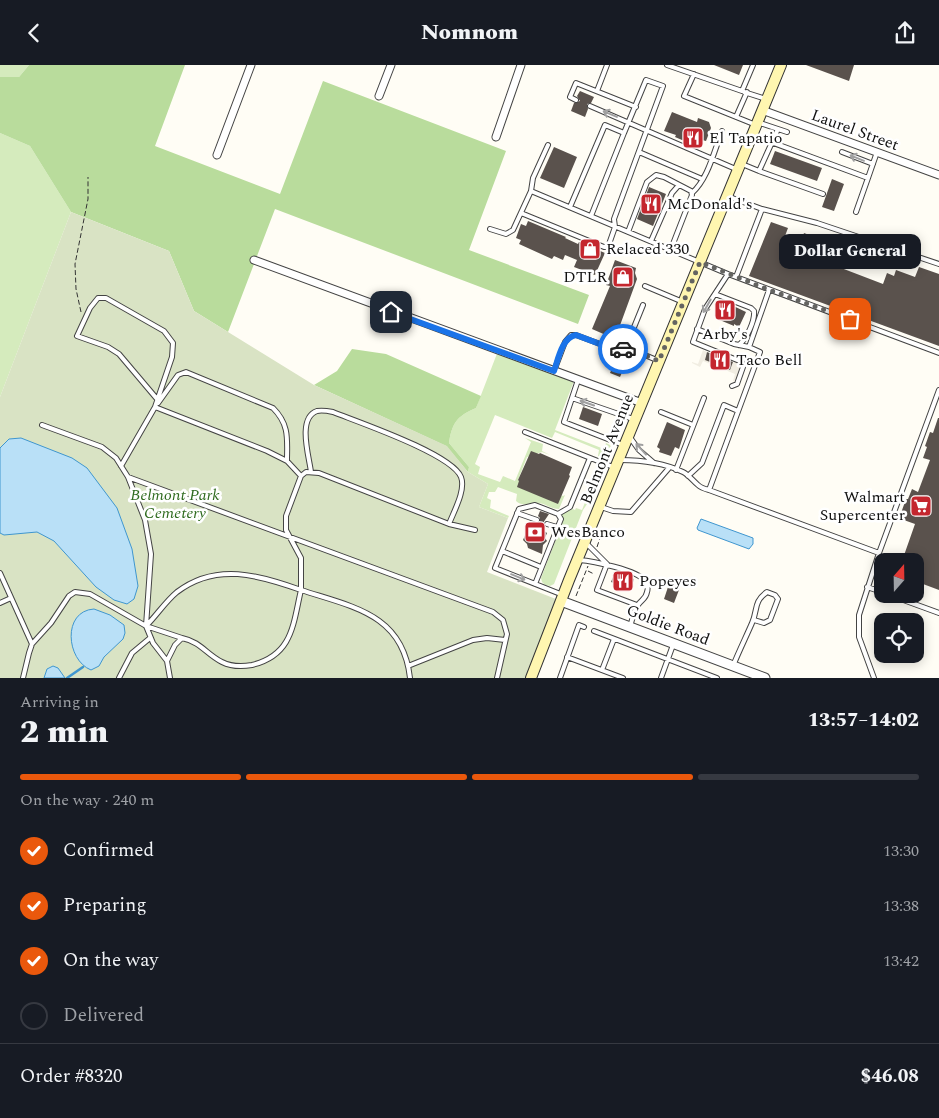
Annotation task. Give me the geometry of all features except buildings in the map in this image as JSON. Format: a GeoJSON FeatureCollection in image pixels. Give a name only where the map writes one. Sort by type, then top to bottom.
{"type":"FeatureCollection","features":[{"type":"Feature","properties":{"kind":"main road","name":"Belmont Avenue"},"geometry":{"type":"LineString","coordinates":[[531,678],[599,506],[781,65]]}},
{"type":"Feature","properties":{"kind":"street"},"geometry":{"type":"LineString","coordinates":[[217,155],[251,65]]}},
{"type":"Feature","properties":{"kind":"street"},"geometry":{"type":"LineString","coordinates":[[379,96],[391,65]]}},
{"type":"Feature","properties":{"kind":"street"},"geometry":{"type":"LineString","coordinates":[[496,137],[521,65]]}},
{"type":"Feature","properties":{"kind":"street","name":"Laurel Street"},"geometry":{"type":"LineString","coordinates":[[762,110],[939,175]]}},
{"type":"Feature","properties":{"kind":"street"},"geometry":{"type":"LineString","coordinates":[[254,260],[642,403]]}},
{"type":"Feature","properties":{"kind":"street","name":"Goldie Road"},"geometry":{"type":"LineString","coordinates":[[562,598],[630,627],[760,677]]}},
{"type":"Feature","properties":{"kind":"lane"},"geometry":{"type":"LineString","coordinates":[[597,91],[607,65]]}},
{"type":"Feature","properties":{"kind":"lane"},"geometry":{"type":"LineString","coordinates":[[667,65],[767,99]]}},
{"type":"Feature","properties":{"kind":"lane"},"geometry":{"type":"LineString","coordinates":[[736,117],[752,65]]}},
{"type":"Feature","properties":{"kind":"lane"},"geometry":{"type":"LineString","coordinates":[[694,74],[684,96],[736,117],[755,127],[772,143],[868,178]]}},
{"type":"Feature","properties":{"kind":"lane"},"geometry":{"type":"LineString","coordinates":[[521,213],[608,247],[616,227],[614,219],[663,86],[646,80],[591,216]]}},
{"type":"Feature","properties":{"kind":"lane"},"geometry":{"type":"LineString","coordinates":[[576,100],[570,97],[576,83],[636,107]]}},
{"type":"Feature","properties":{"kind":"lane"},"geometry":{"type":"LineString","coordinates":[[590,105],[712,160],[759,171],[823,194]]}},
{"type":"Feature","properties":{"kind":"lane"},"geometry":{"type":"LineString","coordinates":[[570,207],[605,125],[624,133]]}},
{"type":"Feature","properties":{"kind":"lane"},"geometry":{"type":"LineString","coordinates":[[755,127],[778,129],[787,132]]}},
{"type":"Feature","properties":{"kind":"lane"},"geometry":{"type":"LineString","coordinates":[[759,171],[778,129]]}},
{"type":"Feature","properties":{"kind":"lane"},"geometry":{"type":"LineString","coordinates":[[671,249],[692,193],[698,187],[712,160],[722,131]]}},
{"type":"Feature","properties":{"kind":"lane"},"geometry":{"type":"LineString","coordinates":[[490,229],[506,235],[510,233],[532,191],[533,178],[548,145]]}},
{"type":"Feature","properties":{"kind":"lane"},"geometry":{"type":"LineString","coordinates":[[639,152],[702,179]]}},
{"type":"Feature","properties":{"kind":"lane"},"geometry":{"type":"LineString","coordinates":[[842,152],[873,164]]}},
{"type":"Feature","properties":{"kind":"lane"},"geometry":{"type":"LineString","coordinates":[[856,212],[877,152]]}},
{"type":"Feature","properties":{"kind":"lane"},"geometry":{"type":"LineString","coordinates":[[628,232],[647,182],[651,177],[656,175],[664,177],[692,193]]}},
{"type":"Feature","properties":{"kind":"lane"},"geometry":{"type":"LineString","coordinates":[[651,241],[672,193],[678,185]]}},
{"type":"Feature","properties":{"kind":"lane"},"geometry":{"type":"LineString","coordinates":[[532,191],[728,274],[939,353]]}},
{"type":"Feature","properties":{"kind":"lane"},"geometry":{"type":"LineString","coordinates":[[727,196],[762,209],[817,223],[939,264]]}},
{"type":"Feature","properties":{"kind":"lane"},"geometry":{"type":"LineString","coordinates":[[736,277],[762,209]]}},
{"type":"Feature","properties":{"kind":"lane"},"geometry":{"type":"LineString","coordinates":[[728,274],[705,309],[693,342],[742,363],[743,367],[737,384],[732,386]]}},
{"type":"Feature","properties":{"kind":"lane"},"geometry":{"type":"LineString","coordinates":[[645,286],[683,302]]}},
{"type":"Feature","properties":{"kind":"lane"},"geometry":{"type":"LineString","coordinates":[[749,347],[769,290]]}},
{"type":"Feature","properties":{"kind":"lane"},"geometry":{"type":"LineString","coordinates":[[715,294],[754,311],[746,335],[739,345]]}},
{"type":"Feature","properties":{"kind":"lane"},"geometry":{"type":"LineString","coordinates":[[155,407],[172,357],[174,343],[164,331],[106,298],[98,298],[90,308],[77,337],[108,347],[119,354],[157,399]]}},
{"type":"Feature","properties":{"kind":"lane"},"geometry":{"type":"LineString","coordinates":[[554,371],[565,342],[571,335],[576,335],[616,350],[622,350],[626,347],[643,305]]}},
{"type":"Feature","properties":{"kind":"lane"},"geometry":{"type":"LineString","coordinates":[[697,329],[760,352],[709,490]]}},
{"type":"Feature","properties":{"kind":"lane"},"geometry":{"type":"LineString","coordinates":[[626,347],[659,361]]}},
{"type":"Feature","properties":{"kind":"lane"},"geometry":{"type":"LineString","coordinates":[[121,466],[155,407],[178,375],[186,372],[273,409],[281,416],[287,431],[288,461]]}},
{"type":"Feature","properties":{"kind":"lane"},"geometry":{"type":"LineString","coordinates":[[578,380],[564,422],[625,446]]}},
{"type":"Feature","properties":{"kind":"lane"},"geometry":{"type":"LineString","coordinates":[[525,432],[590,458],[617,464],[654,463],[676,470],[684,473],[699,486],[879,553],[939,390]]}},
{"type":"Feature","properties":{"kind":"lane"},"geometry":{"type":"LineString","coordinates":[[572,398],[635,420]]}},
{"type":"Feature","properties":{"kind":"lane"},"geometry":{"type":"LineString","coordinates":[[676,470],[704,398]]}},
{"type":"Feature","properties":{"kind":"lane"},"geometry":{"type":"LineString","coordinates":[[688,476],[702,463],[724,405],[738,411]]}},
{"type":"Feature","properties":{"kind":"lane"},"geometry":{"type":"LineString","coordinates":[[155,407],[267,451],[288,461],[301,476]]}},
{"type":"Feature","properties":{"kind":"lane"},"geometry":{"type":"LineString","coordinates":[[311,473],[305,427],[309,416],[318,410],[333,412],[430,452],[453,467],[461,476],[463,486],[449,524]]}},
{"type":"Feature","properties":{"kind":"lane"},"geometry":{"type":"LineString","coordinates":[[661,412],[693,425]]}},
{"type":"Feature","properties":{"kind":"lane"},"geometry":{"type":"LineString","coordinates":[[42,425],[102,447],[116,458],[128,477],[146,520],[151,554],[146,626],[150,637],[167,661],[170,678]]}},
{"type":"Feature","properties":{"kind":"lane"},"geometry":{"type":"LineString","coordinates":[[629,435],[639,450],[654,463]]}},
{"type":"Feature","properties":{"kind":"lane"},"geometry":{"type":"LineString","coordinates":[[558,514],[570,507],[590,458]]}},
{"type":"Feature","properties":{"kind":"lane"},"geometry":{"type":"LineString","coordinates":[[599,506],[613,511],[631,512],[669,468]]}},
{"type":"Feature","properties":{"kind":"lane"},"geometry":{"type":"LineString","coordinates":[[23,678],[28,653],[32,644],[51,623],[69,596],[75,592],[90,593],[146,626],[194,641],[220,661],[234,666],[249,665],[267,660],[281,650],[289,639],[302,590],[301,558],[286,530],[286,516],[301,476],[306,472],[319,473],[449,524],[475,530]]}},
{"type":"Feature","properties":{"kind":"lane"},"geometry":{"type":"LineString","coordinates":[[128,477],[493,612],[503,620],[506,634],[497,678]]}},
{"type":"Feature","properties":{"kind":"lane"},"geometry":{"type":"LineString","coordinates":[[558,514],[535,505],[519,509],[495,567],[562,598]]}},
{"type":"Feature","properties":{"kind":"lane"},"geometry":{"type":"LineString","coordinates":[[517,513],[536,520]]}},
{"type":"Feature","properties":{"kind":"lane"},"geometry":{"type":"LineString","coordinates":[[535,584],[560,519],[558,514]]}},
{"type":"Feature","properties":{"kind":"lane"},"geometry":{"type":"LineString","coordinates":[[547,524],[557,527]]}},
{"type":"Feature","properties":{"kind":"lane"},"geometry":{"type":"LineString","coordinates":[[585,541],[606,564]]}},
{"type":"Feature","properties":{"kind":"lane"},"geometry":{"type":"LineString","coordinates":[[502,551],[542,567]]}},
{"type":"Feature","properties":{"kind":"lane"},"geometry":{"type":"LineString","coordinates":[[577,560],[606,564],[646,581],[646,596],[637,605],[630,627]]}},
{"type":"Feature","properties":{"kind":"lane"},"geometry":{"type":"LineString","coordinates":[[606,564],[597,590],[637,605]]}},
{"type":"Feature","properties":{"kind":"lane"},"geometry":{"type":"LineString","coordinates":[[874,568],[859,615],[859,637],[874,678]]}},
{"type":"Feature","properties":{"kind":"lane"},"geometry":{"type":"LineString","coordinates":[[0,573],[32,644]]}},
{"type":"Feature","properties":{"kind":"lane"},"geometry":{"type":"LineString","coordinates":[[146,626],[177,593],[192,583],[211,576],[232,573],[246,574],[271,580],[354,607],[375,617],[394,634],[401,644],[410,678]]}},
{"type":"Feature","properties":{"kind":"lane"},"geometry":{"type":"LineString","coordinates":[[868,587],[874,589]]}},
{"type":"Feature","properties":{"kind":"lane"},"geometry":{"type":"LineString","coordinates":[[733,666],[754,621],[759,597],[767,592],[775,595],[778,599],[770,621],[764,623],[754,621]]}},
{"type":"Feature","properties":{"kind":"lane"},"geometry":{"type":"LineString","coordinates":[[0,603],[11,598]]}},
{"type":"Feature","properties":{"kind":"lane"},"geometry":{"type":"LineString","coordinates":[[912,603],[939,613]]}},
{"type":"Feature","properties":{"kind":"lane"},"geometry":{"type":"LineString","coordinates":[[560,678],[579,625],[584,627]]}},
{"type":"Feature","properties":{"kind":"lane"},"geometry":{"type":"LineString","coordinates":[[594,631],[717,678]]}},
{"type":"Feature","properties":{"kind":"lane"},"geometry":{"type":"LineString","coordinates":[[119,678],[132,653],[150,637]]}},
{"type":"Feature","properties":{"kind":"lane"},"geometry":{"type":"LineString","coordinates":[[408,666],[473,640],[487,637],[505,640]]}},
{"type":"Feature","properties":{"kind":"lane"},"geometry":{"type":"LineString","coordinates":[[167,661],[175,645],[182,638]]}},
{"type":"Feature","properties":{"kind":"lane"},"geometry":{"type":"LineString","coordinates":[[602,670],[614,639]]}},
{"type":"Feature","properties":{"kind":"lane"},"geometry":{"type":"LineString","coordinates":[[661,678],[674,643]]}},
{"type":"Feature","properties":{"kind":"lane"},"geometry":{"type":"LineString","coordinates":[[567,657],[623,678]]}},
{"type":"Feature","properties":{"kind":"path"},"geometry":{"type":"LineString","coordinates":[[83,322],[76,289],[75,264],[88,199],[88,177]]}},
{"type":"Feature","properties":{"kind":"path"},"geometry":{"type":"LineString","coordinates":[[587,571],[594,574]]}},
{"type":"Feature","properties":{"kind":"green space"},"geometry":{"type":"Polygon","coordinates":[[[0,65],[29,65],[19,77],[0,77],[0,65]]]}},
{"type":"Feature","properties":{"kind":"green space"},"geometry":{"type":"Polygon","coordinates":[[[29,65],[185,65],[155,146],[280,194],[323,81],[506,151],[469,250],[589,295],[578,324],[275,209],[228,332],[194,311],[169,251],[71,212],[30,146],[0,133],[0,77],[19,77],[29,65]]]}},
{"type":"Feature","properties":{"kind":"green space"},"geometry":{"type":"Polygon","coordinates":[[[0,133],[30,146],[71,212],[0,397],[0,133]]]}},
{"type":"Feature","properties":{"kind":"green space","name":"Belmont Park Cemetery"},"geometry":{"type":"Polygon","coordinates":[[[71,212],[169,251],[194,311],[314,385],[447,446],[468,472],[488,484],[479,507],[508,518],[487,572],[561,601],[531,678],[0,678],[0,397],[71,212]]]}},
{"type":"Feature","properties":{"kind":"green space"},"geometry":{"type":"Polygon","coordinates":[[[352,349],[386,354],[481,396],[476,408],[460,417],[454,425],[449,443],[469,467],[468,472],[446,446],[314,385],[337,371],[352,349]]]}},
{"type":"Feature","properties":{"kind":"green space"},"geometry":{"type":"Polygon","coordinates":[[[498,351],[574,381],[555,430],[604,449],[606,443],[610,445],[612,450],[609,457],[604,459],[598,456],[599,450],[555,432],[552,438],[495,415],[475,464],[480,467],[478,474],[500,482],[503,476],[515,481],[531,442],[525,438],[543,444],[542,451],[550,455],[542,452],[527,457],[518,480],[563,496],[565,495],[559,509],[539,503],[521,504],[516,501],[517,494],[498,487],[495,492],[489,492],[487,498],[491,500],[490,508],[509,516],[508,518],[479,507],[488,484],[468,472],[469,467],[449,443],[454,425],[460,417],[476,408],[498,351]]]}},
{"type":"Feature","properties":{"kind":"green space"},"geometry":{"type":"Polygon","coordinates":[[[598,469],[602,473],[595,492],[583,510],[554,584],[550,586],[545,585],[541,578],[563,521],[561,514],[576,508],[582,510],[598,469]]]}},
{"type":"Feature","properties":{"kind":"shaded area"},"geometry":{"type":"Polygon","coordinates":[[[703,350],[707,352],[705,357],[710,363],[730,370],[734,361],[740,363],[741,367],[736,382],[733,381],[735,374],[703,361],[700,367],[692,363],[698,364],[703,350]]]}},
{"type":"Feature","properties":{"kind":"water"},"geometry":{"type":"Polygon","coordinates":[[[21,438],[72,458],[87,468],[117,508],[132,549],[138,586],[134,599],[127,604],[114,600],[96,587],[54,541],[37,532],[4,535],[0,533],[0,448],[9,439],[21,438]]]}},
{"type":"Feature","properties":{"kind":"water"},"geometry":{"type":"Polygon","coordinates":[[[701,519],[753,538],[753,544],[749,549],[698,530],[701,519]]]}},
{"type":"Feature","properties":{"kind":"water"},"geometry":{"type":"Polygon","coordinates":[[[94,609],[110,615],[124,625],[125,633],[123,639],[104,657],[99,666],[91,670],[76,657],[71,637],[72,627],[77,618],[84,612],[94,609]]]}},
{"type":"Feature","properties":{"kind":"water"},"geometry":{"type":"Polygon","coordinates":[[[53,666],[58,668],[65,678],[44,678],[47,669],[53,666]]]}},
{"type":"Feature","properties":{"kind":"waterway"},"geometry":{"type":"LineString","coordinates":[[67,678],[83,667]]}},
{"type":"Feature","properties":{"kind":"way so far"},"geometry":{"type":"LineString","coordinates":[[623,349],[626,347],[659,361],[700,262],[769,290],[850,319]]}},
{"type":"Feature","properties":{"kind":"place","name":"El Tapatio"},"geometry":{"type":"Point","coordinates":[693,138]}},
{"type":"Feature","properties":{"kind":"place","name":"McDonald's"},"geometry":{"type":"Point","coordinates":[651,204]}},
{"type":"Feature","properties":{"kind":"place","name":"Relaced 330"},"geometry":{"type":"Point","coordinates":[590,249]}},
{"type":"Feature","properties":{"kind":"place","name":"DTLR"},"geometry":{"type":"Point","coordinates":[623,277]}},
{"type":"Feature","properties":{"kind":"place","name":"Arby's"},"geometry":{"type":"Point","coordinates":[725,310]}},
{"type":"Feature","properties":{"kind":"place","name":"Dollar General"},"geometry":{"type":"Point","coordinates":[850,319]}},
{"type":"Feature","properties":{"kind":"place","name":"Taco Bell"},"geometry":{"type":"Point","coordinates":[720,360]}},
{"type":"Feature","properties":{"kind":"place","name":"Walmart Supercenter"},"geometry":{"type":"Point","coordinates":[921,506]}},
{"type":"Feature","properties":{"kind":"place","name":"WesBanco"},"geometry":{"type":"Point","coordinates":[535,532]}},
{"type":"Feature","properties":{"kind":"place","name":"Popeyes"},"geometry":{"type":"Point","coordinates":[623,581]}},
{"type":"Feature","properties":{"kind":"route"},"geometry":{"type":"LineString","coordinates":[[391,312],[554,371],[565,342],[571,335],[576,335],[619,351],[623,349]]}}]}
